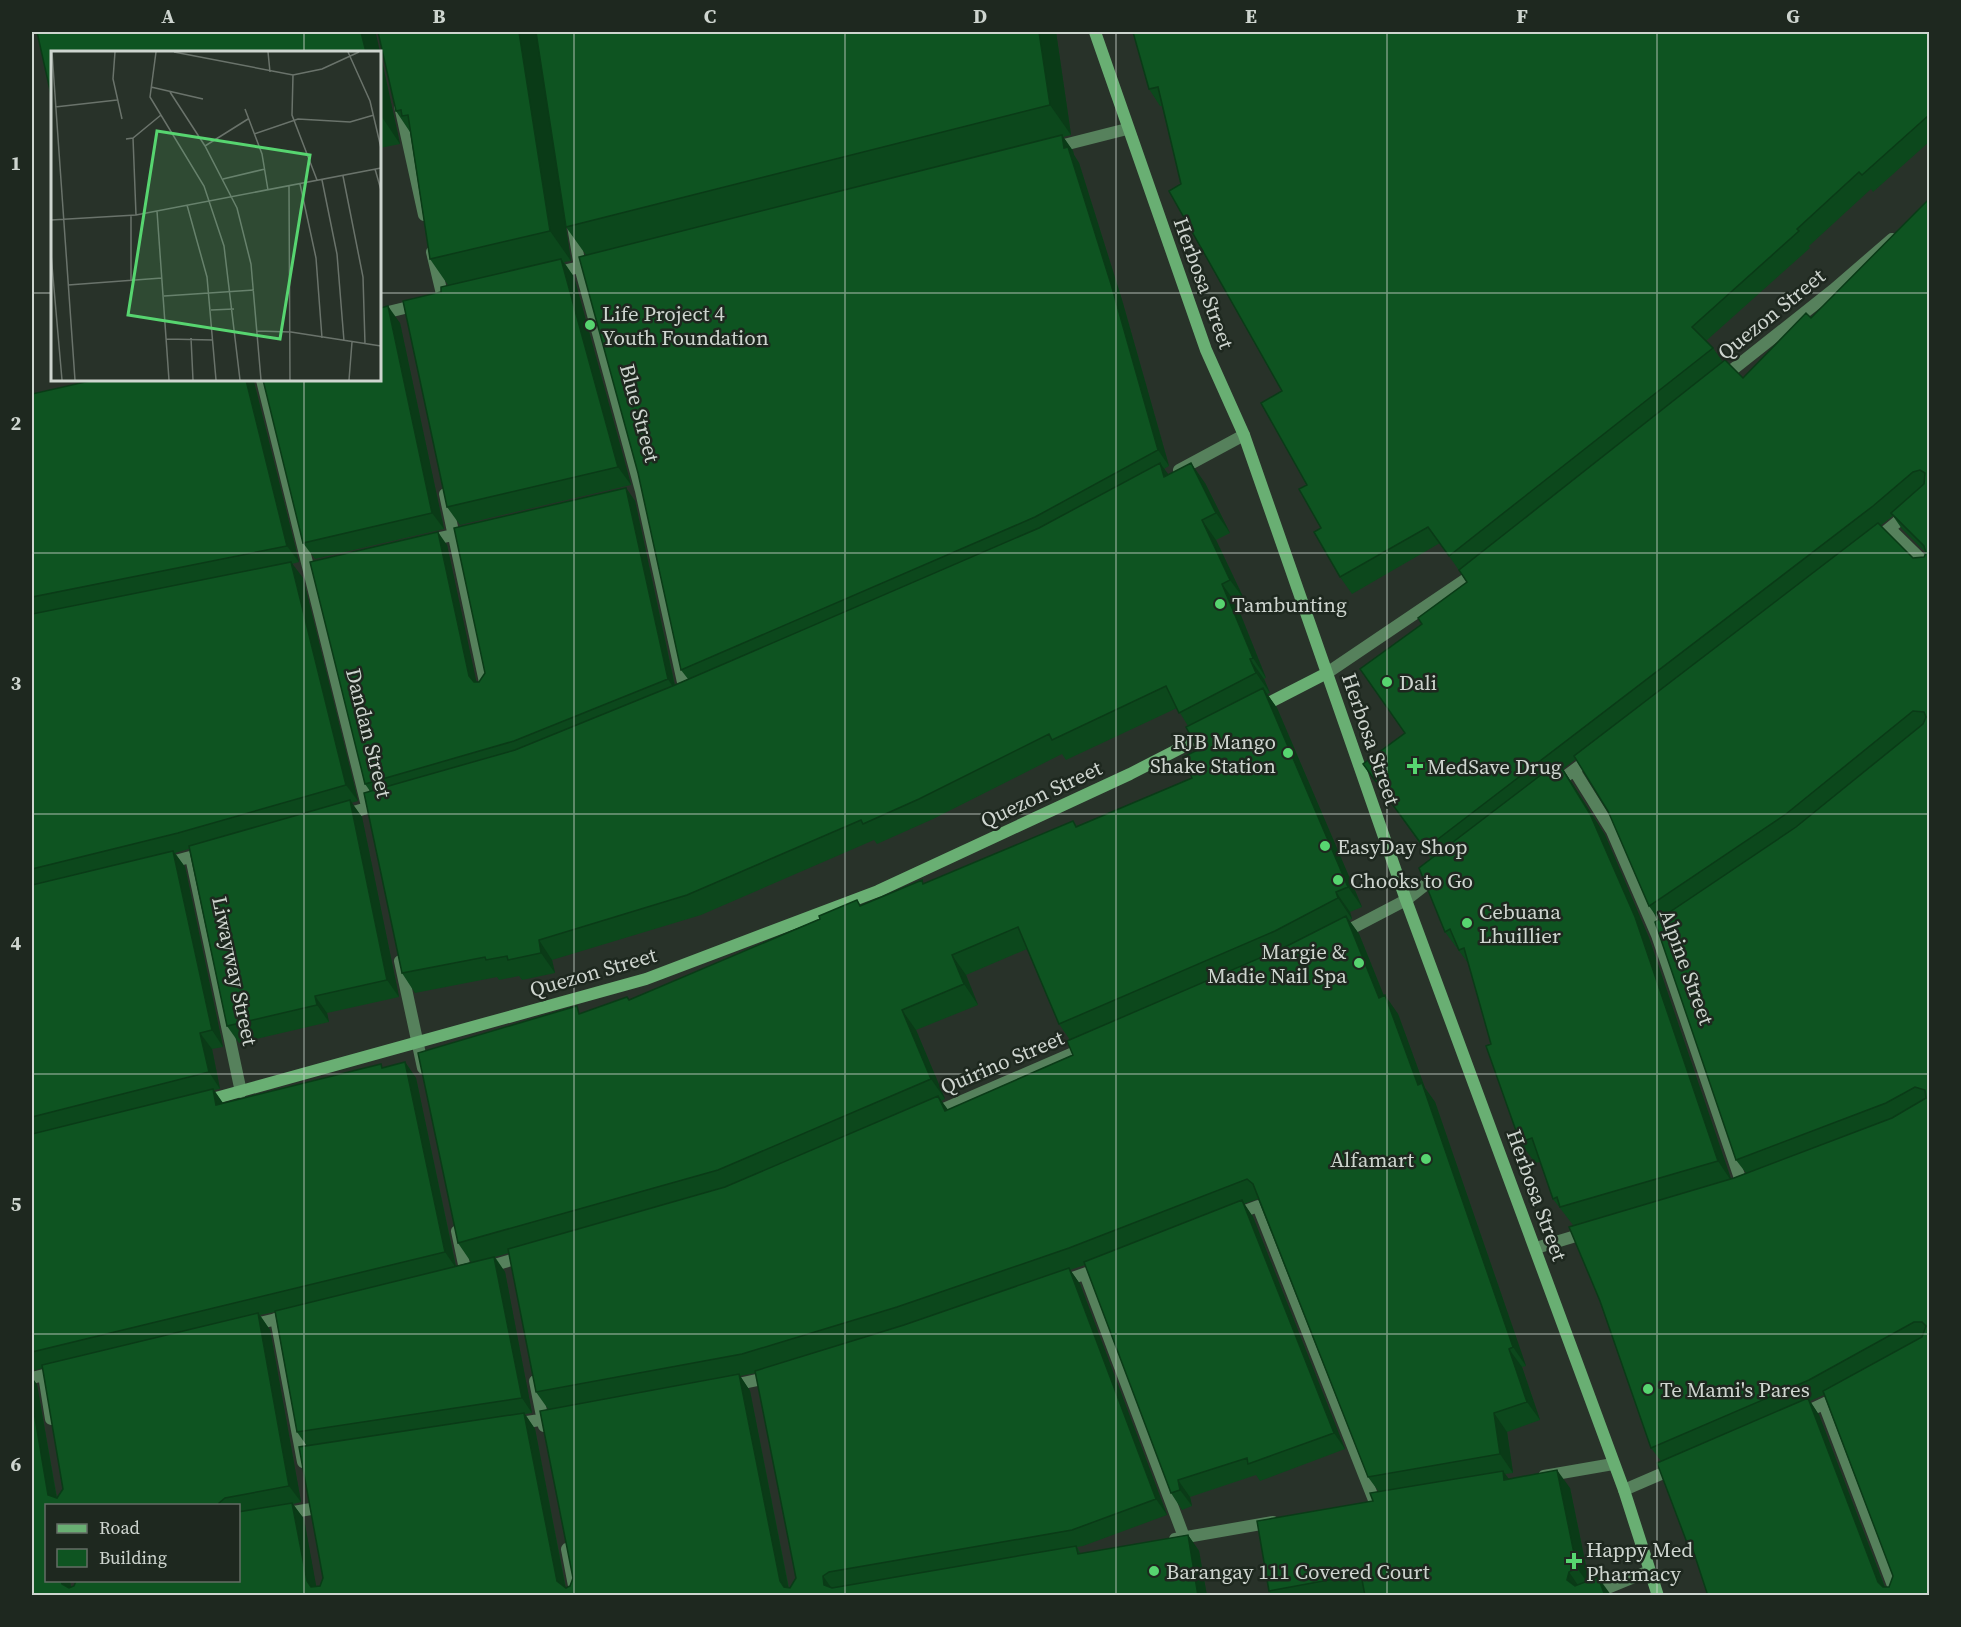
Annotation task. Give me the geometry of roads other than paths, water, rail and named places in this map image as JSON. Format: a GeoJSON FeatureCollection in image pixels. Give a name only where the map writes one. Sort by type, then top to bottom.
{"type":"FeatureCollection","features":[{"type":"Feature","properties":{"kind":"street","name":"Herbosa Street"},"geometry":{"type":"LineString","coordinates":[[1095,32],[1206,350],[1244,435],[1406,900],[1624,1490],[1658,1596]]}},
{"type":"Feature","properties":{"kind":"street"},"geometry":{"type":"LineString","coordinates":[[381,314],[448,297],[429,236],[397,90]]}},
{"type":"Feature","properties":{"kind":"street"},"geometry":{"type":"LineString","coordinates":[[1035,152],[1127,129]]}},
{"type":"Feature","properties":{"kind":"street","name":"Blue Street"},"geometry":{"type":"LineString","coordinates":[[571,209],[580,267],[687,697]]}},
{"type":"Feature","properties":{"kind":"street","name":"Quezon Street"},"geometry":{"type":"LineString","coordinates":[[1712,385],[1833,290],[1903,228]]}},
{"type":"Feature","properties":{"kind":"street"},"geometry":{"type":"LineString","coordinates":[[545,275],[614,259]]}},
{"type":"Feature","properties":{"kind":"street"},"geometry":{"type":"LineString","coordinates":[[405,308],[409,323]]}},
{"type":"Feature","properties":{"kind":"street","name":"Dandan Street"},"geometry":{"type":"LineString","coordinates":[[262,381],[369,814]]}},
{"type":"Feature","properties":{"kind":"street"},"geometry":{"type":"LineString","coordinates":[[1172,474],[1244,435]]}},
{"type":"Feature","properties":{"kind":"street"},"geometry":{"type":"LineString","coordinates":[[442,478],[486,687]]}},
{"type":"Feature","properties":{"kind":"street"},"geometry":{"type":"LineString","coordinates":[[1862,550],[1929,495]]}},
{"type":"Feature","properties":{"kind":"street"},"geometry":{"type":"LineString","coordinates":[[409,545],[487,527]]}},
{"type":"Feature","properties":{"kind":"street"},"geometry":{"type":"LineString","coordinates":[[1890,529],[1929,568]]}},
{"type":"Feature","properties":{"kind":"street"},"geometry":{"type":"LineString","coordinates":[[1244,716],[1327,673],[1489,562]]}},
{"type":"Feature","properties":{"kind":"street","name":"Quezon Street"},"geometry":{"type":"LineString","coordinates":[[194,1104],[646,979],[878,891],[1130,774],[1213,732]]}},
{"type":"Feature","properties":{"kind":"street"},"geometry":{"type":"LineString","coordinates":[[1546,792],[1602,749]]}},
{"type":"Feature","properties":{"kind":"street","name":"Alpine Street"},"geometry":{"type":"LineString","coordinates":[[1574,770],[1612,831],[1662,932],[1742,1186]]}},
{"type":"Feature","properties":{"kind":"street"},"geometry":{"type":"LineString","coordinates":[[335,817],[369,814],[390,801]]}},
{"type":"Feature","properties":{"kind":"street"},"geometry":{"type":"LineString","coordinates":[[146,868],[213,851]]}},
{"type":"Feature","properties":{"kind":"street","name":"Liwayway Street"},"geometry":{"type":"LineString","coordinates":[[191,857],[241,1092]]}},
{"type":"Feature","properties":{"kind":"street"},"geometry":{"type":"LineString","coordinates":[[1334,938],[1406,900],[1453,864]]}},
{"type":"Feature","properties":{"kind":"street"},"geometry":{"type":"LineString","coordinates":[[398,948],[424,1076]]}},
{"type":"Feature","properties":{"kind":"street","name":"Quirino Street"},"geometry":{"type":"LineString","coordinates":[[921,1118],[1096,1043]]}},
{"type":"Feature","properties":{"kind":"street"},"geometry":{"type":"LineString","coordinates":[[1226,1219],[1258,1206],[1376,1505]]}},
{"type":"Feature","properties":{"kind":"street"},"geometry":{"type":"LineString","coordinates":[[454,1215],[460,1275],[512,1265],[533,1253]]}},
{"type":"Feature","properties":{"kind":"street"},"geometry":{"type":"LineString","coordinates":[[1536,1248],[1605,1228]]}},
{"type":"Feature","properties":{"kind":"street"},"geometry":{"type":"LineString","coordinates":[[1052,1285],[1117,1261]]}},
{"type":"Feature","properties":{"kind":"street"},"geometry":{"type":"LineString","coordinates":[[1085,1274],[1184,1537]]}},
{"type":"Feature","properties":{"kind":"street"},"geometry":{"type":"LineString","coordinates":[[230,1330],[309,1311]]}},
{"type":"Feature","properties":{"kind":"street"},"geometry":{"type":"LineString","coordinates":[[276,1319],[307,1455],[305,1477]]}},
{"type":"Feature","properties":{"kind":"street"},"geometry":{"type":"LineString","coordinates":[[531,1363],[547,1443]]}},
{"type":"Feature","properties":{"kind":"street"},"geometry":{"type":"LineString","coordinates":[[53,1430],[38,1377],[67,1370]]}},
{"type":"Feature","properties":{"kind":"street"},"geometry":{"type":"LineString","coordinates":[[712,1389],[759,1386],[780,1374]]}},
{"type":"Feature","properties":{"kind":"street"},"geometry":{"type":"LineString","coordinates":[[1793,1418],[1855,1387]]}},
{"type":"Feature","properties":{"kind":"street"},"geometry":{"type":"LineString","coordinates":[[1824,1404],[1897,1596]]}},
{"type":"Feature","properties":{"kind":"street"},"geometry":{"type":"LineString","coordinates":[[497,1427],[576,1414]]}},
{"type":"Feature","properties":{"kind":"street"},"geometry":{"type":"LineString","coordinates":[[1624,1490],[1687,1463]]}},
{"type":"Feature","properties":{"kind":"street"},"geometry":{"type":"LineString","coordinates":[[1534,1478],[1613,1464]]}},
{"type":"Feature","properties":{"kind":"street"},"geometry":{"type":"LineString","coordinates":[[269,1516],[311,1509]]}},
{"type":"Feature","properties":{"kind":"street"},"geometry":{"type":"LineString","coordinates":[[1161,1541],[1286,1520]]}},
{"type":"Feature","properties":{"kind":"street"},"geometry":{"type":"LineString","coordinates":[[565,1537],[576,1596]]}},
{"type":"Feature","properties":{"kind":"street"},"geometry":{"type":"LineString","coordinates":[[1588,1596],[1649,1571]]}},
{"type":"Feature","properties":{"kind":"place","name":"Life Project 4 Youth Foundation"},"geometry":{"type":"Point","coordinates":[590,325]}},
{"type":"Feature","properties":{"kind":"place","name":"Tambunting"},"geometry":{"type":"Point","coordinates":[1220,604]}},
{"type":"Feature","properties":{"kind":"place","name":"Dali"},"geometry":{"type":"Point","coordinates":[1387,682]}},
{"type":"Feature","properties":{"kind":"place","name":"RJB Mango Shake Station"},"geometry":{"type":"Point","coordinates":[1288,753]}},
{"type":"Feature","properties":{"kind":"place","name":"MedSave Drug"},"geometry":{"type":"Point","coordinates":[1415,766]}},
{"type":"Feature","properties":{"kind":"place","name":"EasyDay Shop"},"geometry":{"type":"Point","coordinates":[1325,846]}},
{"type":"Feature","properties":{"kind":"place","name":"Chooks to Go"},"geometry":{"type":"Point","coordinates":[1338,880]}},
{"type":"Feature","properties":{"kind":"place","name":"Cebuana Lhuillier"},"geometry":{"type":"Point","coordinates":[1467,923]}},
{"type":"Feature","properties":{"kind":"place","name":"Margie & Madie Nail Spa"},"geometry":{"type":"Point","coordinates":[1359,963]}},
{"type":"Feature","properties":{"kind":"place","name":"Alfamart"},"geometry":{"type":"Point","coordinates":[1426,1159]}},
{"type":"Feature","properties":{"kind":"place","name":"Te Mami's Pares"},"geometry":{"type":"Point","coordinates":[1648,1389]}},
{"type":"Feature","properties":{"kind":"place","name":"Happy Med Pharmacy"},"geometry":{"type":"Point","coordinates":[1574,1561]}},
{"type":"Feature","properties":{"kind":"place","name":"Barangay 111 Covered Court"},"geometry":{"type":"Point","coordinates":[1154,1571]}}]}
